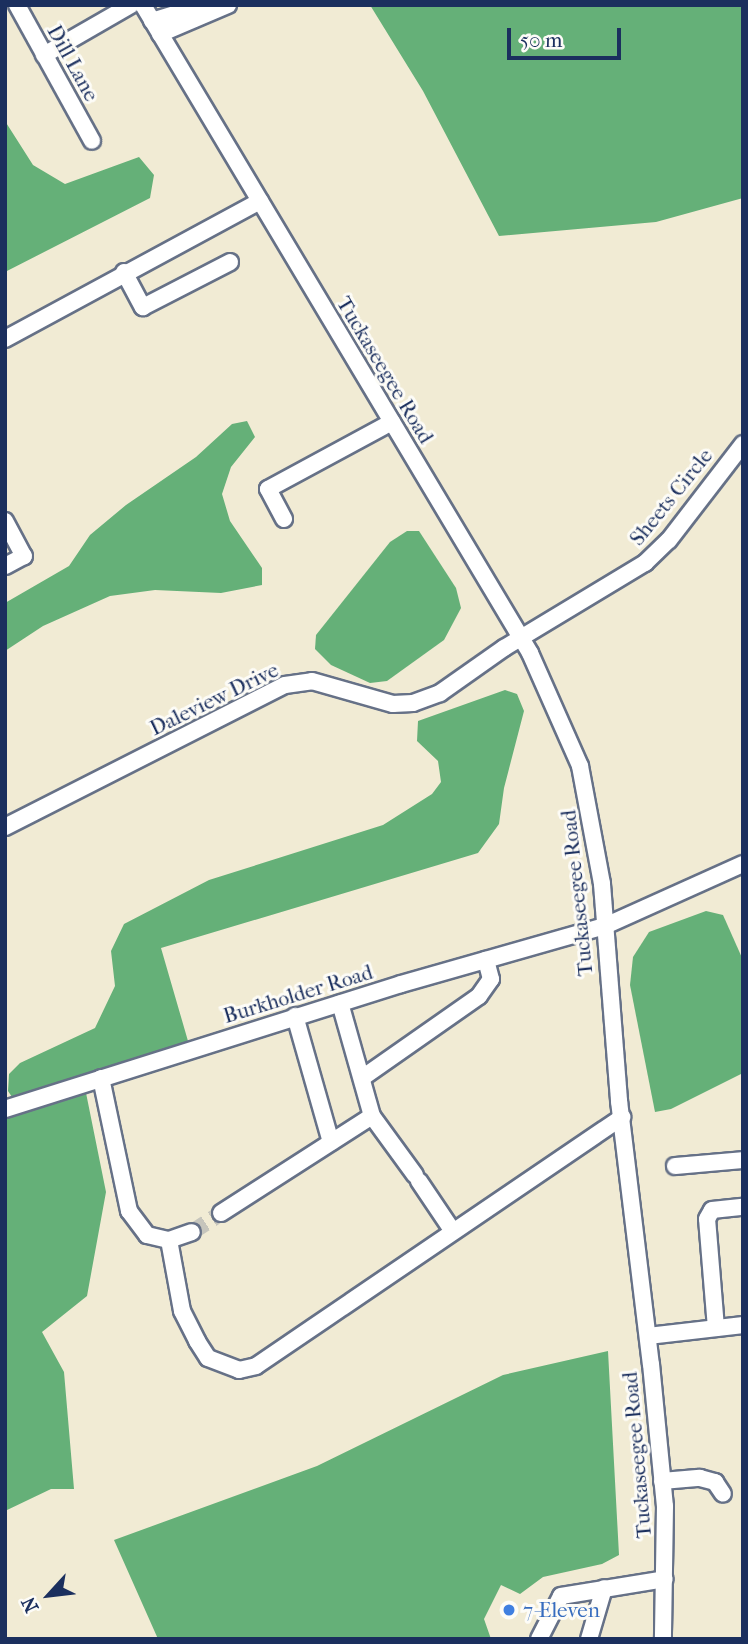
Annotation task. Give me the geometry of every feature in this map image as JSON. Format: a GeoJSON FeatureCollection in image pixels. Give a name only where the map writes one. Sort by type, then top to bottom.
{"type":"FeatureCollection","features":[{"type":"Feature","properties":{"kind":"street","name":"Dill Lane"},"geometry":{"type":"LineString","coordinates":[[17,5],[92,141]]}},
{"type":"Feature","properties":{"kind":"street"},"geometry":{"type":"LineString","coordinates":[[44,55],[131,5]]}},
{"type":"Feature","properties":{"kind":"street","name":"Tuckaseegee Road"},"geometry":{"type":"LineString","coordinates":[[143,5],[521,638],[560,713],[580,765],[597,839],[621,1117],[648,1336],[662,1480],[665,1579],[663,1639]]}},
{"type":"Feature","properties":{"kind":"street"},"geometry":{"type":"LineString","coordinates":[[156,28],[204,5]]}},
{"type":"Feature","properties":{"kind":"street"},"geometry":{"type":"LineString","coordinates":[[156,28],[228,5]]}},
{"type":"Feature","properties":{"kind":"street"},"geometry":{"type":"LineString","coordinates":[[5,339],[124,272],[260,201]]}},
{"type":"Feature","properties":{"kind":"street"},"geometry":{"type":"LineString","coordinates":[[124,272],[143,307],[230,262]]}},
{"type":"Feature","properties":{"kind":"street"},"geometry":{"type":"LineString","coordinates":[[284,519],[268,489],[392,422]]}},
{"type":"Feature","properties":{"kind":"street","name":"Sheets Circle"},"geometry":{"type":"LineString","coordinates":[[521,638],[646,563],[669,540],[743,444]]}},
{"type":"Feature","properties":{"kind":"street"},"geometry":{"type":"LineString","coordinates":[[5,521],[24,556],[5,566]]}},
{"type":"Feature","properties":{"kind":"street","name":"Daleview Drive"},"geometry":{"type":"LineString","coordinates":[[5,827],[285,685],[312,681],[393,704],[414,704],[440,693],[521,638]]}},
{"type":"Feature","properties":{"kind":"street"},"geometry":{"type":"LineString","coordinates":[[605,926],[743,864]]}},
{"type":"Feature","properties":{"kind":"street","name":"Burkholder Road"},"geometry":{"type":"LineString","coordinates":[[5,1109],[295,1016],[605,926]]}},
{"type":"Feature","properties":{"kind":"street"},"geometry":{"type":"LineString","coordinates":[[362,1078],[480,996],[491,979],[486,960]]}},
{"type":"Feature","properties":{"kind":"street"},"geometry":{"type":"LineString","coordinates":[[340,1003],[372,1116],[412,1177],[430,1197],[452,1230]]}},
{"type":"Feature","properties":{"kind":"street"},"geometry":{"type":"LineString","coordinates":[[295,1016],[317,1105],[331,1142]]}},
{"type":"Feature","properties":{"kind":"street"},"geometry":{"type":"LineString","coordinates":[[101,1078],[129,1212],[147,1236],[169,1240],[192,1232]]}},
{"type":"Feature","properties":{"kind":"street"},"geometry":{"type":"LineString","coordinates":[[221,1213],[372,1116]]}},
{"type":"Feature","properties":{"kind":"street"},"geometry":{"type":"LineString","coordinates":[[169,1240],[182,1311],[197,1341],[208,1358],[239,1370],[265,1360],[621,1117]]}},
{"type":"Feature","properties":{"kind":"street"},"geometry":{"type":"LineString","coordinates":[[676,1166],[743,1160]]}},
{"type":"Feature","properties":{"kind":"street"},"geometry":{"type":"LineString","coordinates":[[716,1328],[707,1219],[712,1210],[743,1207]]}},
{"type":"Feature","properties":{"kind":"street"},"geometry":{"type":"LineString","coordinates":[[648,1336],[743,1325]]}},
{"type":"Feature","properties":{"kind":"street"},"geometry":{"type":"LineString","coordinates":[[662,1480],[700,1478],[715,1482],[723,1494]]}},
{"type":"Feature","properties":{"kind":"street"},"geometry":{"type":"LineString","coordinates":[[539,1639],[561,1596],[665,1579]]}},
{"type":"Feature","properties":{"kind":"street"},"geometry":{"type":"LineString","coordinates":[[589,1639],[604,1588]]}},
{"type":"Feature","properties":{"kind":"green space"},"geometry":{"type":"Polygon","coordinates":[[[370,5],[743,5],[743,198],[656,222],[499,236],[423,91],[370,5]]]}},
{"type":"Feature","properties":{"kind":"green space"},"geometry":{"type":"Polygon","coordinates":[[[5,121],[33,165],[65,184],[139,157],[154,175],[150,198],[5,272],[5,121]]]}},
{"type":"Feature","properties":{"kind":"green space"},"geometry":{"type":"Polygon","coordinates":[[[247,421],[255,437],[231,467],[222,494],[230,521],[262,568],[262,585],[221,593],[155,590],[110,596],[43,626],[5,651],[5,603],[69,566],[90,535],[126,505],[196,457],[232,424],[247,421]]]}},
{"type":"Feature","properties":{"kind":"green space"},"geometry":{"type":"Polygon","coordinates":[[[407,531],[419,531],[456,588],[461,608],[444,640],[387,681],[370,683],[331,665],[315,649],[316,635],[390,542],[407,531]]]}},
{"type":"Feature","properties":{"kind":"green space"},"geometry":{"type":"Polygon","coordinates":[[[505,690],[517,694],[524,711],[504,788],[499,824],[478,853],[161,948],[188,1041],[12,1097],[8,1091],[9,1074],[20,1063],[95,1028],[115,986],[111,951],[124,924],[209,880],[383,825],[432,794],[441,782],[438,761],[417,741],[418,721],[505,690]]]}},
{"type":"Feature","properties":{"kind":"green space"},"geometry":{"type":"Polygon","coordinates":[[[706,911],[723,915],[743,960],[743,1073],[671,1109],[655,1112],[630,985],[633,957],[649,932],[706,911]]]}},
{"type":"Feature","properties":{"kind":"green space"},"geometry":{"type":"Polygon","coordinates":[[[84,1083],[106,1192],[87,1296],[42,1332],[64,1372],[74,1489],[51,1489],[5,1511],[5,1114],[84,1083]]]}},
{"type":"Feature","properties":{"kind":"green space"},"geometry":{"type":"Polygon","coordinates":[[[608,1351],[619,1555],[602,1564],[543,1577],[520,1594],[501,1585],[484,1619],[491,1639],[158,1639],[114,1540],[317,1466],[503,1375],[608,1351]]]}},
{"type":"Feature","properties":{"kind":"tunnel"},"geometry":{"type":"LineString","coordinates":[[192,1232],[221,1213]]}},
{"type":"Feature","properties":{"kind":"place","name":"7-Eleven"},"geometry":{"type":"Point","coordinates":[509,1610]}}]}
